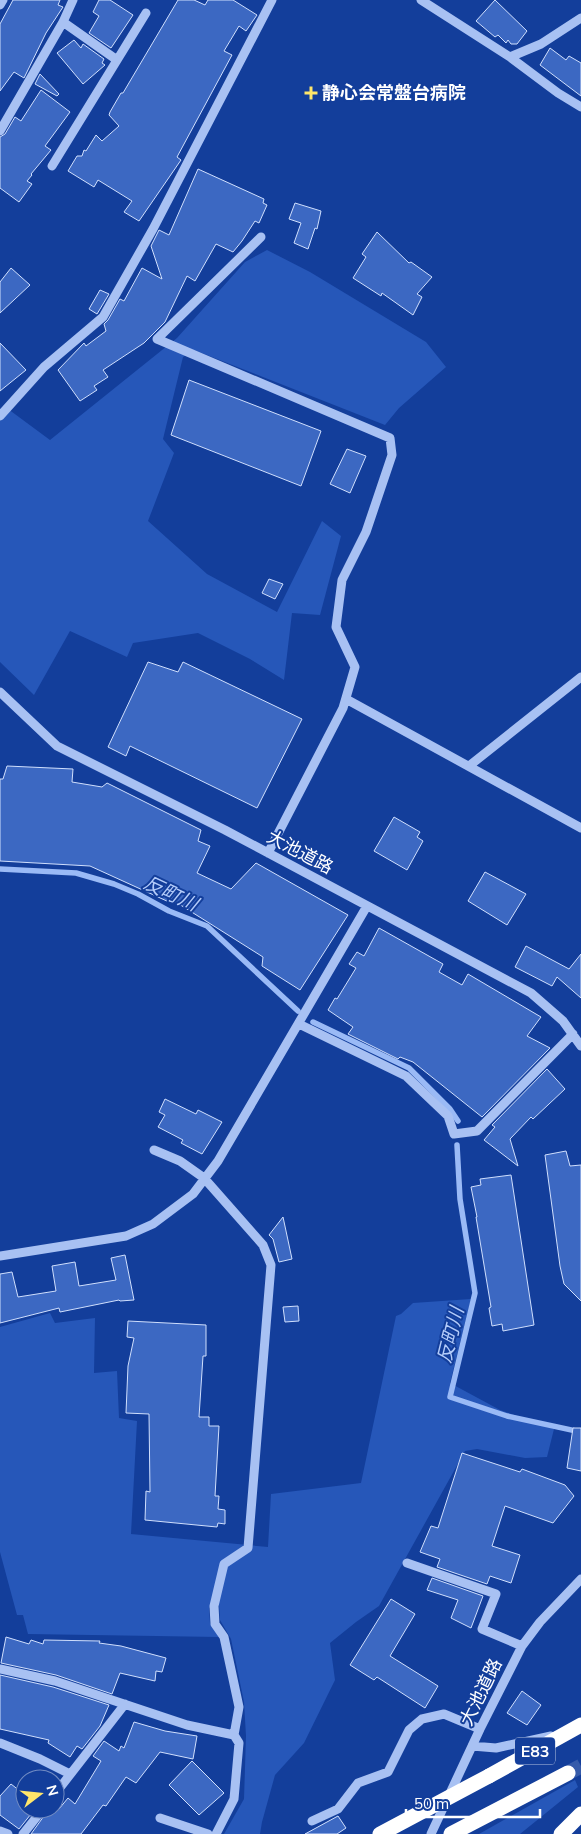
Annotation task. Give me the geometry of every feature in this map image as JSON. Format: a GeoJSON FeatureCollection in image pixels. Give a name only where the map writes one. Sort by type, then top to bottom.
{"type":"FeatureCollection","features":[{"type":"Feature","properties":{"kind":"highway","name":"E83"},"geometry":{"type":"LineString","coordinates":[[380,1834],[581,1725]]}},
{"type":"Feature","properties":{"kind":"highway","name":"E83"},"geometry":{"type":"LineString","coordinates":[[451,1834],[568,1773]]}},
{"type":"Feature","properties":{"kind":"highway"},"geometry":{"type":"LineString","coordinates":[[561,1834],[581,1814]]}},
{"type":"Feature","properties":{"kind":"street"},"geometry":{"type":"LineString","coordinates":[[0,5],[3,0]]}},
{"type":"Feature","properties":{"kind":"street"},"geometry":{"type":"LineString","coordinates":[[0,131],[74,0]]}},
{"type":"Feature","properties":{"kind":"street"},"geometry":{"type":"LineString","coordinates":[[0,416],[44,367],[103,317],[153,229],[272,0]]}},
{"type":"Feature","properties":{"kind":"street"},"geometry":{"type":"LineString","coordinates":[[424,1],[510,57],[558,93],[581,107]]}},
{"type":"Feature","properties":{"kind":"street"},"geometry":{"type":"LineString","coordinates":[[52,166],[146,13]]}},
{"type":"Feature","properties":{"kind":"street"},"geometry":{"type":"LineString","coordinates":[[510,57],[541,44],[581,18]]}},
{"type":"Feature","properties":{"kind":"street"},"geometry":{"type":"LineString","coordinates":[[63,22],[117,60]]}},
{"type":"Feature","properties":{"kind":"street"},"geometry":{"type":"LineString","coordinates":[[261,237],[157,339],[390,438],[392,455],[366,532],[342,580],[336,627],[354,667],[346,699],[268,854]]}},
{"type":"Feature","properties":{"kind":"street"},"geometry":{"type":"LineString","coordinates":[[468,766],[581,676]]}},
{"type":"Feature","properties":{"kind":"street","name":"大池道路"},"geometry":{"type":"LineString","coordinates":[[0,692],[57,746],[268,854],[531,994],[564,1021],[581,1046]]}},
{"type":"Feature","properties":{"kind":"street"},"geometry":{"type":"LineString","coordinates":[[346,699],[581,828]]}},
{"type":"Feature","properties":{"kind":"street"},"geometry":{"type":"LineString","coordinates":[[0,1256],[126,1236],[153,1224],[193,1194],[218,1161],[367,906]]}},
{"type":"Feature","properties":{"kind":"street"},"geometry":{"type":"LineString","coordinates":[[299,1024],[406,1076],[448,1116],[454,1134],[477,1131],[573,1034]]}},
{"type":"Feature","properties":{"kind":"street"},"geometry":{"type":"LineString","coordinates":[[154,1150],[180,1161],[204,1178],[263,1245],[271,1265],[248,1548],[224,1564],[214,1606],[215,1624],[224,1637],[239,1707],[234,1735],[239,1743],[234,1799],[216,1834]]}},
{"type":"Feature","properties":{"kind":"street"},"geometry":{"type":"LineString","coordinates":[[406,1563],[496,1594],[482,1629],[522,1646]]}},
{"type":"Feature","properties":{"kind":"street","name":"大池道路"},"geometry":{"type":"LineString","coordinates":[[432,1834],[480,1729],[522,1646],[540,1622],[581,1579]]}},
{"type":"Feature","properties":{"kind":"street"},"geometry":{"type":"LineString","coordinates":[[0,1669],[55,1681],[187,1725],[234,1735]]}},
{"type":"Feature","properties":{"kind":"street"},"geometry":{"type":"LineString","coordinates":[[65,1781],[125,1704]]}},
{"type":"Feature","properties":{"kind":"street"},"geometry":{"type":"LineString","coordinates":[[312,1821],[338,1809],[358,1783],[388,1772],[409,1730],[422,1719],[444,1714],[480,1729]]}},
{"type":"Feature","properties":{"kind":"street"},"geometry":{"type":"LineString","coordinates":[[472,1746],[496,1748],[550,1737],[581,1717]]}},
{"type":"Feature","properties":{"kind":"street"},"geometry":{"type":"LineString","coordinates":[[0,1743],[40,1759],[70,1774]]}},
{"type":"Feature","properties":{"kind":"street"},"geometry":{"type":"LineString","coordinates":[[160,1818],[208,1834]]}},
{"type":"Feature","properties":{"kind":"street"},"geometry":{"type":"LineString","coordinates":[[23,1834],[35,1819]]}},
{"type":"Feature","properties":{"kind":"street"},"geometry":{"type":"LineString","coordinates":[[0,1830],[8,1834]]}},
{"type":"Feature","properties":{"kind":"shaded area"},"geometry":{"type":"Polygon","coordinates":[[[267,250],[310,272],[426,342],[446,367],[399,408],[385,425],[194,350],[183,357],[163,439],[174,453],[148,521],[207,574],[277,612],[322,521],[341,536],[320,615],[292,613],[284,680],[250,659],[198,633],[133,643],[127,657],[70,631],[34,695],[0,662],[0,409],[4,406],[50,440],[177,338],[245,262],[267,250]]]}},
{"type":"Feature","properties":{"kind":"shaded area"},"geometry":{"type":"Polygon","coordinates":[[[471,1299],[450,1383],[500,1410],[554,1429],[547,1457],[525,1458],[477,1449],[465,1451],[379,1606],[330,1643],[335,1680],[304,1743],[275,1775],[260,1834],[224,1834],[244,1799],[246,1736],[244,1702],[231,1639],[220,1620],[219,1605],[209,1608],[210,1623],[219,1637],[28,1634],[23,1615],[17,1615],[0,1552],[0,1327],[50,1313],[55,1323],[95,1318],[94,1373],[117,1371],[119,1418],[137,1421],[131,1534],[268,1547],[271,1494],[361,1483],[396,1316],[413,1303],[471,1299]]]}},
{"type":"Feature","properties":{"kind":"shaded area"},"geometry":{"type":"Polygon","coordinates":[[[575,1780],[578,1787],[520,1834],[479,1834],[575,1780]]]}},
{"type":"Feature","properties":{"kind":"building"},"geometry":{"type":"Polygon","coordinates":[[[13,0],[60,0],[58,5],[63,7],[46,33],[24,78],[14,72],[0,91],[0,24],[13,0]]]}},
{"type":"Feature","properties":{"kind":"building"},"geometry":{"type":"Polygon","coordinates":[[[99,0],[110,0],[133,15],[111,48],[89,33],[99,16],[93,12],[99,0]]]}},
{"type":"Feature","properties":{"kind":"building"},"geometry":{"type":"Polygon","coordinates":[[[178,0],[194,0],[205,5],[208,0],[233,0],[257,15],[246,31],[239,26],[224,51],[232,55],[177,157],[181,160],[139,221],[124,212],[132,201],[98,180],[94,187],[68,171],[77,156],[82,156],[84,150],[86,151],[96,135],[102,141],[119,126],[109,115],[110,112],[178,0]]]}},
{"type":"Feature","properties":{"kind":"building"},"geometry":{"type":"Polygon","coordinates":[[[495,0],[527,31],[517,44],[511,44],[508,40],[506,43],[498,35],[495,37],[476,21],[495,0]]]}},
{"type":"Feature","properties":{"kind":"building"},"geometry":{"type":"Polygon","coordinates":[[[74,40],[81,48],[83,44],[104,59],[102,63],[105,65],[83,84],[57,53],[74,40]]]}},
{"type":"Feature","properties":{"kind":"building"},"geometry":{"type":"Polygon","coordinates":[[[550,48],[566,60],[569,56],[581,63],[581,96],[540,65],[550,48]]]}},
{"type":"Feature","properties":{"kind":"building"},"geometry":{"type":"Polygon","coordinates":[[[40,74],[59,94],[57,96],[35,84],[40,74]]]}},
{"type":"Feature","properties":{"kind":"building"},"geometry":{"type":"Polygon","coordinates":[[[41,90],[70,112],[45,146],[51,150],[31,174],[27,181],[32,184],[19,202],[0,188],[0,137],[5,134],[15,117],[21,121],[41,90]]]}},
{"type":"Feature","properties":{"kind":"building"},"geometry":{"type":"Polygon","coordinates":[[[198,169],[264,199],[263,203],[267,205],[259,223],[255,221],[233,252],[216,244],[195,281],[187,276],[165,322],[144,343],[103,370],[108,377],[94,386],[97,390],[80,401],[58,370],[84,343],[86,346],[106,331],[104,324],[120,299],[124,301],[142,268],[162,279],[151,246],[159,230],[169,235],[198,169]]]}},
{"type":"Feature","properties":{"kind":"building"},"geometry":{"type":"Polygon","coordinates":[[[295,203],[321,211],[317,229],[315,228],[308,249],[294,243],[301,223],[289,219],[295,203]]]}},
{"type":"Feature","properties":{"kind":"building"},"geometry":{"type":"Polygon","coordinates":[[[377,232],[409,263],[411,262],[432,277],[417,294],[422,297],[413,315],[382,293],[381,296],[353,278],[366,257],[362,254],[377,232]]]}},
{"type":"Feature","properties":{"kind":"building"},"geometry":{"type":"Polygon","coordinates":[[[11,268],[30,285],[0,313],[0,282],[11,268]]]}},
{"type":"Feature","properties":{"kind":"building"},"geometry":{"type":"Polygon","coordinates":[[[100,290],[109,294],[97,314],[89,309],[100,290]]]}},
{"type":"Feature","properties":{"kind":"building"},"geometry":{"type":"Polygon","coordinates":[[[0,343],[26,370],[0,391],[0,343]]]}},
{"type":"Feature","properties":{"kind":"building"},"geometry":{"type":"Polygon","coordinates":[[[189,380],[321,431],[301,486],[171,435],[189,380]]]}},
{"type":"Feature","properties":{"kind":"building"},"geometry":{"type":"Polygon","coordinates":[[[347,449],[366,456],[350,493],[330,484],[347,449]]]}},
{"type":"Feature","properties":{"kind":"building"},"geometry":{"type":"Polygon","coordinates":[[[269,579],[283,584],[275,599],[262,593],[269,579]]]}},
{"type":"Feature","properties":{"kind":"building"},"geometry":{"type":"Polygon","coordinates":[[[148,662],[178,672],[183,662],[302,719],[257,808],[130,746],[126,756],[108,747],[148,662]]]}},
{"type":"Feature","properties":{"kind":"building"},"geometry":{"type":"Polygon","coordinates":[[[7,766],[73,769],[72,782],[102,787],[107,783],[201,830],[198,841],[210,846],[197,873],[231,889],[256,863],[348,915],[300,990],[262,966],[263,957],[171,899],[169,902],[90,866],[0,861],[0,779],[3,779],[7,766]]]}},
{"type":"Feature","properties":{"kind":"building"},"geometry":{"type":"Polygon","coordinates":[[[394,817],[420,832],[417,837],[423,841],[407,870],[374,851],[394,817]]]}},
{"type":"Feature","properties":{"kind":"building"},"geometry":{"type":"Polygon","coordinates":[[[485,872],[526,894],[507,925],[468,901],[485,872]]]}},
{"type":"Feature","properties":{"kind":"building"},"geometry":{"type":"Polygon","coordinates":[[[379,928],[443,964],[439,972],[462,985],[468,974],[541,1017],[527,1036],[550,1048],[482,1117],[413,1062],[400,1057],[398,1059],[348,1034],[353,1027],[328,1010],[356,968],[349,964],[357,952],[364,956],[379,928]]]}},
{"type":"Feature","properties":{"kind":"building"},"geometry":{"type":"Polygon","coordinates":[[[526,946],[569,969],[581,954],[581,998],[557,977],[552,986],[515,967],[526,946]]]}},
{"type":"Feature","properties":{"kind":"building"},"geometry":{"type":"Polygon","coordinates":[[[547,1069],[565,1089],[533,1119],[531,1117],[510,1139],[518,1166],[484,1140],[495,1127],[492,1125],[547,1069]]]}},
{"type":"Feature","properties":{"kind":"building"},"geometry":{"type":"Polygon","coordinates":[[[165,1099],[196,1114],[198,1110],[222,1122],[202,1154],[181,1143],[183,1140],[158,1127],[165,1115],[159,1112],[165,1099]]]}},
{"type":"Feature","properties":{"kind":"building"},"geometry":{"type":"Polygon","coordinates":[[[566,1151],[570,1166],[581,1165],[581,1301],[564,1284],[545,1155],[566,1151]]]}},
{"type":"Feature","properties":{"kind":"building"},"geometry":{"type":"Polygon","coordinates":[[[511,1175],[534,1325],[503,1331],[502,1324],[492,1326],[489,1308],[491,1307],[471,1187],[481,1185],[480,1179],[511,1175]]]}},
{"type":"Feature","properties":{"kind":"building"},"geometry":{"type":"Polygon","coordinates":[[[283,1217],[292,1259],[279,1262],[273,1239],[269,1235],[283,1217]]]}},
{"type":"Feature","properties":{"kind":"building"},"geometry":{"type":"Polygon","coordinates":[[[125,1255],[134,1300],[119,1300],[60,1312],[59,1308],[0,1323],[0,1274],[12,1272],[18,1297],[56,1291],[52,1266],[75,1262],[79,1286],[116,1280],[111,1258],[125,1255]]]}},
{"type":"Feature","properties":{"kind":"building"},"geometry":{"type":"Polygon","coordinates":[[[298,1306],[299,1321],[285,1322],[283,1307],[298,1306]]]}},
{"type":"Feature","properties":{"kind":"building"},"geometry":{"type":"Polygon","coordinates":[[[128,1321],[206,1325],[206,1356],[203,1356],[199,1417],[209,1417],[209,1426],[219,1426],[215,1496],[219,1496],[218,1509],[225,1510],[225,1524],[218,1523],[217,1527],[145,1520],[146,1491],[150,1492],[149,1414],[126,1413],[128,1366],[134,1338],[127,1337],[128,1321]]]}},
{"type":"Feature","properties":{"kind":"building"},"geometry":{"type":"Polygon","coordinates":[[[573,1428],[581,1428],[581,1471],[567,1468],[573,1428]]]}},
{"type":"Feature","properties":{"kind":"building"},"geometry":{"type":"Polygon","coordinates":[[[462,1453],[520,1472],[522,1469],[565,1485],[574,1496],[553,1523],[505,1506],[492,1546],[520,1555],[511,1583],[490,1576],[487,1584],[437,1567],[440,1559],[420,1552],[431,1526],[438,1528],[462,1453]]]}},
{"type":"Feature","properties":{"kind":"building"},"geometry":{"type":"Polygon","coordinates":[[[432,1578],[483,1596],[471,1628],[451,1618],[458,1600],[427,1590],[432,1578]]]}},
{"type":"Feature","properties":{"kind":"building"},"geometry":{"type":"Polygon","coordinates":[[[391,1599],[415,1614],[390,1656],[438,1686],[425,1708],[377,1677],[374,1680],[350,1665],[391,1599]]]}},
{"type":"Feature","properties":{"kind":"building"},"geometry":{"type":"Polygon","coordinates":[[[6,1637],[29,1644],[31,1640],[43,1644],[44,1640],[100,1641],[99,1643],[121,1646],[166,1658],[162,1672],[156,1671],[155,1681],[120,1673],[112,1694],[56,1675],[1,1663],[6,1637]]]}},
{"type":"Feature","properties":{"kind":"building"},"geometry":{"type":"Polygon","coordinates":[[[0,1675],[53,1687],[109,1705],[100,1726],[82,1749],[77,1746],[70,1757],[48,1743],[49,1740],[0,1729],[0,1675]]]}},
{"type":"Feature","properties":{"kind":"building"},"geometry":{"type":"Polygon","coordinates":[[[522,1691],[541,1705],[527,1725],[507,1713],[522,1691]]]}},
{"type":"Feature","properties":{"kind":"building"},"geometry":{"type":"Polygon","coordinates":[[[134,1722],[165,1731],[197,1736],[193,1759],[160,1752],[136,1783],[126,1777],[106,1806],[103,1805],[81,1834],[31,1834],[42,1819],[65,1819],[65,1802],[68,1798],[75,1804],[101,1761],[93,1756],[104,1741],[119,1751],[121,1746],[124,1748],[134,1722]]]}},
{"type":"Feature","properties":{"kind":"building"},"geometry":{"type":"Polygon","coordinates":[[[192,1761],[224,1793],[199,1815],[169,1785],[192,1761]]]}},
{"type":"Feature","properties":{"kind":"building"},"geometry":{"type":"Polygon","coordinates":[[[11,1784],[15,1787],[15,1819],[27,1819],[19,1829],[0,1815],[0,1796],[11,1784]]]}},
{"type":"Feature","properties":{"kind":"building"},"geometry":{"type":"Polygon","coordinates":[[[338,1816],[346,1828],[337,1834],[305,1834],[338,1816]]]}},
{"type":"Feature","properties":{"kind":"waterway","name":"反町川"},"geometry":{"type":"LineString","coordinates":[[0,869],[76,873],[114,884],[138,894],[169,911],[207,926],[298,1011]]}},
{"type":"Feature","properties":{"kind":"waterway","name":"反町川"},"geometry":{"type":"LineString","coordinates":[[313,1022],[409,1068],[450,1109],[458,1121]]}},
{"type":"Feature","properties":{"kind":"waterway","name":"反町川"},"geometry":{"type":"LineString","coordinates":[[457,1145],[460,1199],[475,1293],[450,1397],[507,1416],[581,1432]]}},
{"type":"Feature","properties":{"kind":"tunnel"},"geometry":{"type":"LineString","coordinates":[[568,1773],[581,1766]]}},
{"type":"Feature","properties":{"kind":"place","name":"静心会常盤台病院"},"geometry":{"type":"Point","coordinates":[311,93]}}]}
